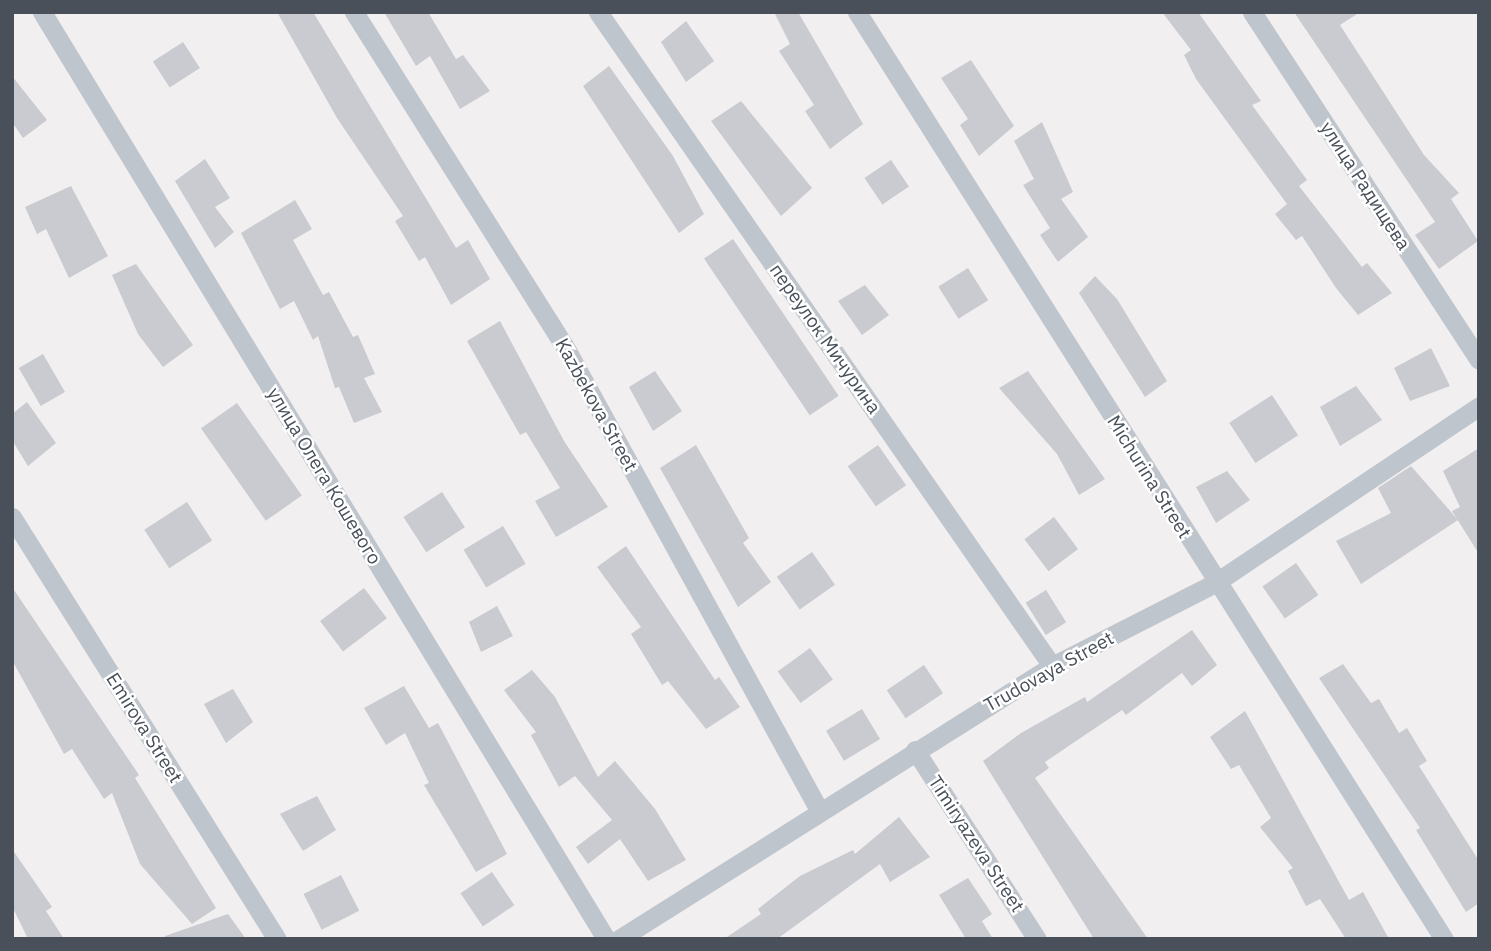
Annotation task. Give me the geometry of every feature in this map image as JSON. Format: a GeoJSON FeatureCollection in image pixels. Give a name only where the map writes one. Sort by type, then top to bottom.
{"type":"FeatureCollection","features":[{"type":"Feature","properties":{"kind":"street","name":"улица Олега Кошевого"},"geometry":{"type":"LineString","coordinates":[[42,12],[606,939]]}},
{"type":"Feature","properties":{"kind":"street","name":"Kazbekova Street"},"geometry":{"type":"LineString","coordinates":[[354,12],[564,345],[819,810]]}},
{"type":"Feature","properties":{"kind":"street","name":"переулок Мичурина"},"geometry":{"type":"LineString","coordinates":[[598,12],[1052,666]]}},
{"type":"Feature","properties":{"kind":"street","name":"Michurina Street"},"geometry":{"type":"LineString","coordinates":[[857,12],[1216,583],[1444,939]]}},
{"type":"Feature","properties":{"kind":"street","name":"улица Радищева"},"geometry":{"type":"LineString","coordinates":[[1252,12],[1479,360]]}},
{"type":"Feature","properties":{"kind":"street","name":"Trudovaya Street"},"geometry":{"type":"LineString","coordinates":[[627,936],[819,810],[1052,666],[1216,583],[1479,406]]}},
{"type":"Feature","properties":{"kind":"street","name":"Emirova Street"},"geometry":{"type":"LineString","coordinates":[[12,517],[277,939]]}},
{"type":"Feature","properties":{"kind":"street","name":"Timiryazeva Street"},"geometry":{"type":"LineString","coordinates":[[915,750],[1037,939]]}},
{"type":"Feature","properties":{"kind":"building"},"geometry":{"type":"Polygon","coordinates":[[[277,12],[313,12],[456,248],[468,240],[490,279],[451,305],[425,257],[419,261],[395,221],[403,216],[337,118],[277,12]]]}},
{"type":"Feature","properties":{"kind":"building"},"geometry":{"type":"Polygon","coordinates":[[[384,12],[428,12],[456,59],[463,55],[490,91],[460,109],[430,56],[416,66],[384,12]]]}},
{"type":"Feature","properties":{"kind":"building"},"geometry":{"type":"Polygon","coordinates":[[[774,12],[798,12],[863,124],[830,149],[805,111],[814,105],[779,51],[790,44],[774,12]]]}},
{"type":"Feature","properties":{"kind":"building"},"geometry":{"type":"Polygon","coordinates":[[[1162,12],[1198,12],[1261,101],[1252,105],[1307,180],[1299,186],[1362,267],[1367,263],[1392,293],[1358,315],[1336,288],[1302,236],[1296,240],[1275,214],[1287,204],[1196,79],[1184,55],[1191,50],[1162,12]]]}},
{"type":"Feature","properties":{"kind":"building"},"geometry":{"type":"Polygon","coordinates":[[[1294,12],[1360,12],[1340,25],[1424,155],[1459,193],[1451,199],[1478,241],[1439,269],[1415,235],[1435,222],[1294,12]]]}},
{"type":"Feature","properties":{"kind":"building"},"geometry":{"type":"Polygon","coordinates":[[[686,21],[714,61],[686,82],[661,42],[686,21]]]}},
{"type":"Feature","properties":{"kind":"building"},"geometry":{"type":"Polygon","coordinates":[[[183,42],[200,68],[170,88],[153,62],[183,42]]]}},
{"type":"Feature","properties":{"kind":"building"},"geometry":{"type":"Polygon","coordinates":[[[971,60],[1014,126],[979,156],[960,125],[968,119],[941,78],[971,60]]]}},
{"type":"Feature","properties":{"kind":"building"},"geometry":{"type":"Polygon","coordinates":[[[609,66],[673,156],[704,214],[679,233],[583,86],[609,66]]]}},
{"type":"Feature","properties":{"kind":"building"},"geometry":{"type":"Polygon","coordinates":[[[12,76],[47,120],[23,138],[12,122],[12,76]]]}},
{"type":"Feature","properties":{"kind":"building"},"geometry":{"type":"Polygon","coordinates":[[[741,101],[812,188],[781,216],[711,121],[741,101]]]}},
{"type":"Feature","properties":{"kind":"building"},"geometry":{"type":"Polygon","coordinates":[[[1042,122],[1073,192],[1061,199],[1088,237],[1058,262],[1040,235],[1050,228],[1023,185],[1034,179],[1014,141],[1042,122]]]}},
{"type":"Feature","properties":{"kind":"building"},"geometry":{"type":"Polygon","coordinates":[[[205,159],[230,198],[215,207],[234,232],[215,248],[175,181],[205,159]]]}},
{"type":"Feature","properties":{"kind":"building"},"geometry":{"type":"Polygon","coordinates":[[[891,160],[909,187],[882,204],[864,178],[891,160]]]}},
{"type":"Feature","properties":{"kind":"building"},"geometry":{"type":"Polygon","coordinates":[[[71,186],[108,256],[69,278],[46,229],[37,234],[25,207],[71,186]]]}},
{"type":"Feature","properties":{"kind":"building"},"geometry":{"type":"Polygon","coordinates":[[[295,200],[312,229],[293,240],[323,295],[329,292],[353,337],[358,335],[375,374],[364,378],[382,412],[354,423],[339,387],[335,388],[318,336],[313,340],[294,301],[280,309],[241,233],[295,200]]]}},
{"type":"Feature","properties":{"kind":"building"},"geometry":{"type":"Polygon","coordinates":[[[733,239],[839,396],[810,415],[704,259],[733,239]]]}},
{"type":"Feature","properties":{"kind":"building"},"geometry":{"type":"Polygon","coordinates":[[[136,264],[193,345],[163,367],[138,334],[112,275],[136,264]]]}},
{"type":"Feature","properties":{"kind":"building"},"geometry":{"type":"Polygon","coordinates":[[[968,268],[988,300],[958,319],[938,287],[968,268]]]}},
{"type":"Feature","properties":{"kind":"building"},"geometry":{"type":"Polygon","coordinates":[[[1095,276],[1117,299],[1167,381],[1145,397],[1079,293],[1095,276]]]}},
{"type":"Feature","properties":{"kind":"building"},"geometry":{"type":"Polygon","coordinates":[[[865,285],[889,315],[862,335],[838,301],[865,285]]]}},
{"type":"Feature","properties":{"kind":"building"},"geometry":{"type":"Polygon","coordinates":[[[500,321],[564,441],[608,507],[556,537],[535,501],[560,488],[526,432],[520,435],[467,341],[500,321]]]}},
{"type":"Feature","properties":{"kind":"building"},"geometry":{"type":"Polygon","coordinates":[[[1431,348],[1450,386],[1410,401],[1394,368],[1431,348]]]}},
{"type":"Feature","properties":{"kind":"building"},"geometry":{"type":"Polygon","coordinates":[[[43,354],[65,392],[41,406],[19,368],[43,354]]]}},
{"type":"Feature","properties":{"kind":"building"},"geometry":{"type":"Polygon","coordinates":[[[655,371],[682,411],[653,431],[629,387],[655,371]]]}},
{"type":"Feature","properties":{"kind":"building"},"geometry":{"type":"Polygon","coordinates":[[[1028,371],[1105,479],[1079,495],[1057,454],[999,388],[1028,371]]]}},
{"type":"Feature","properties":{"kind":"building"},"geometry":{"type":"Polygon","coordinates":[[[1356,386],[1382,420],[1340,446],[1320,407],[1356,386]]]}},
{"type":"Feature","properties":{"kind":"building"},"geometry":{"type":"Polygon","coordinates":[[[1272,395],[1298,435],[1255,463],[1229,423],[1272,395]]]}},
{"type":"Feature","properties":{"kind":"building"},"geometry":{"type":"Polygon","coordinates":[[[27,402],[56,443],[28,466],[12,440],[12,414],[27,402]]]}},
{"type":"Feature","properties":{"kind":"building"},"geometry":{"type":"Polygon","coordinates":[[[237,403],[302,496],[266,521],[201,428],[237,403]]]}},
{"type":"Feature","properties":{"kind":"building"},"geometry":{"type":"Polygon","coordinates":[[[696,445],[749,538],[743,543],[771,582],[738,607],[660,468],[696,445]]]}},
{"type":"Feature","properties":{"kind":"building"},"geometry":{"type":"Polygon","coordinates":[[[878,445],[906,485],[876,506],[848,466],[878,445]]]}},
{"type":"Feature","properties":{"kind":"building"},"geometry":{"type":"Polygon","coordinates":[[[1479,448],[1479,554],[1452,511],[1460,507],[1443,471],[1479,448]]]}},
{"type":"Feature","properties":{"kind":"building"},"geometry":{"type":"Polygon","coordinates":[[[1411,466],[1458,520],[1361,584],[1336,541],[1391,513],[1378,488],[1411,466]]]}},
{"type":"Feature","properties":{"kind":"building"},"geometry":{"type":"Polygon","coordinates":[[[1227,471],[1250,500],[1216,523],[1196,487],[1227,471]]]}},
{"type":"Feature","properties":{"kind":"building"},"geometry":{"type":"Polygon","coordinates":[[[442,492],[465,527],[426,552],[403,517],[442,492]]]}},
{"type":"Feature","properties":{"kind":"building"},"geometry":{"type":"Polygon","coordinates":[[[187,502],[212,541],[169,568],[144,530],[187,502]]]}},
{"type":"Feature","properties":{"kind":"building"},"geometry":{"type":"Polygon","coordinates":[[[1054,517],[1078,549],[1049,571],[1024,539],[1054,517]]]}},
{"type":"Feature","properties":{"kind":"building"},"geometry":{"type":"Polygon","coordinates":[[[503,526],[526,564],[486,587],[464,550],[503,526]]]}},
{"type":"Feature","properties":{"kind":"building"},"geometry":{"type":"Polygon","coordinates":[[[626,546],[715,680],[719,677],[740,707],[706,729],[668,681],[662,685],[631,634],[641,627],[597,567],[626,546]]]}},
{"type":"Feature","properties":{"kind":"building"},"geometry":{"type":"Polygon","coordinates":[[[812,552],[835,585],[800,609],[777,577],[812,552]]]}},
{"type":"Feature","properties":{"kind":"building"},"geometry":{"type":"Polygon","coordinates":[[[1296,563],[1318,595],[1285,618],[1262,587],[1296,563]]]}},
{"type":"Feature","properties":{"kind":"building"},"geometry":{"type":"Polygon","coordinates":[[[12,587],[139,775],[135,778],[216,908],[192,924],[140,864],[112,793],[104,799],[72,749],[64,754],[12,660],[12,587]]]}},
{"type":"Feature","properties":{"kind":"building"},"geometry":{"type":"Polygon","coordinates":[[[364,588],[387,618],[343,651],[320,621],[364,588]]]}},
{"type":"Feature","properties":{"kind":"building"},"geometry":{"type":"Polygon","coordinates":[[[1046,590],[1066,622],[1046,635],[1026,603],[1046,590]]]}},
{"type":"Feature","properties":{"kind":"building"},"geometry":{"type":"Polygon","coordinates":[[[497,606],[513,636],[481,652],[469,622],[497,606]]]}},
{"type":"Feature","properties":{"kind":"building"},"geometry":{"type":"Polygon","coordinates":[[[1192,630],[1217,665],[1192,686],[1182,673],[1126,715],[1122,710],[1045,762],[1049,768],[1035,778],[1148,939],[1094,939],[983,761],[1021,733],[1085,697],[1087,702],[1192,630]]]}},
{"type":"Feature","properties":{"kind":"building"},"geometry":{"type":"Polygon","coordinates":[[[810,648],[833,680],[801,703],[778,672],[810,648]]]}},
{"type":"Feature","properties":{"kind":"building"},"geometry":{"type":"Polygon","coordinates":[[[1343,664],[1371,703],[1379,699],[1399,733],[1407,728],[1427,761],[1419,766],[1479,861],[1479,903],[1466,912],[1416,830],[1420,828],[1319,678],[1343,664]]]}},
{"type":"Feature","properties":{"kind":"building"},"geometry":{"type":"Polygon","coordinates":[[[924,665],[943,693],[906,718],[887,690],[924,665]]]}},
{"type":"Feature","properties":{"kind":"building"},"geometry":{"type":"Polygon","coordinates":[[[532,670],[555,697],[598,777],[615,761],[655,809],[686,860],[648,881],[620,839],[588,864],[576,847],[612,820],[575,776],[559,787],[531,735],[536,732],[504,690],[532,670]]]}},
{"type":"Feature","properties":{"kind":"building"},"geometry":{"type":"Polygon","coordinates":[[[404,686],[429,728],[438,723],[507,854],[476,872],[424,785],[429,783],[405,733],[386,745],[364,708],[404,686]]]}},
{"type":"Feature","properties":{"kind":"building"},"geometry":{"type":"Polygon","coordinates":[[[233,689],[253,722],[226,743],[204,704],[233,689]]]}},
{"type":"Feature","properties":{"kind":"building"},"geometry":{"type":"Polygon","coordinates":[[[862,709],[880,739],[844,761],[826,731],[862,709]]]}},
{"type":"Feature","properties":{"kind":"building"},"geometry":{"type":"Polygon","coordinates":[[[1245,711],[1349,900],[1363,892],[1389,939],[1346,939],[1320,899],[1306,906],[1288,871],[1293,868],[1260,827],[1271,818],[1239,765],[1231,769],[1210,737],[1245,711]]]}},
{"type":"Feature","properties":{"kind":"building"},"geometry":{"type":"Polygon","coordinates":[[[317,796],[336,830],[303,851],[280,814],[317,796]]]}},
{"type":"Feature","properties":{"kind":"building"},"geometry":{"type":"Polygon","coordinates":[[[899,817],[930,857],[890,882],[880,864],[777,939],[724,939],[761,914],[758,909],[800,876],[853,850],[855,854],[899,817]]]}},
{"type":"Feature","properties":{"kind":"building"},"geometry":{"type":"Polygon","coordinates":[[[12,849],[52,907],[46,911],[64,939],[28,939],[12,906],[12,849]]]}},
{"type":"Feature","properties":{"kind":"building"},"geometry":{"type":"Polygon","coordinates":[[[492,872],[514,905],[483,926],[460,893],[492,872]]]}},
{"type":"Feature","properties":{"kind":"building"},"geometry":{"type":"Polygon","coordinates":[[[341,875],[359,911],[322,930],[304,894],[341,875]]]}},
{"type":"Feature","properties":{"kind":"building"},"geometry":{"type":"Polygon","coordinates":[[[968,878],[992,914],[982,921],[993,939],[966,939],[939,895],[968,878]]]}},
{"type":"Feature","properties":{"kind":"building"},"geometry":{"type":"Polygon","coordinates":[[[228,914],[246,939],[165,939],[165,936],[228,914]]]}}]}
